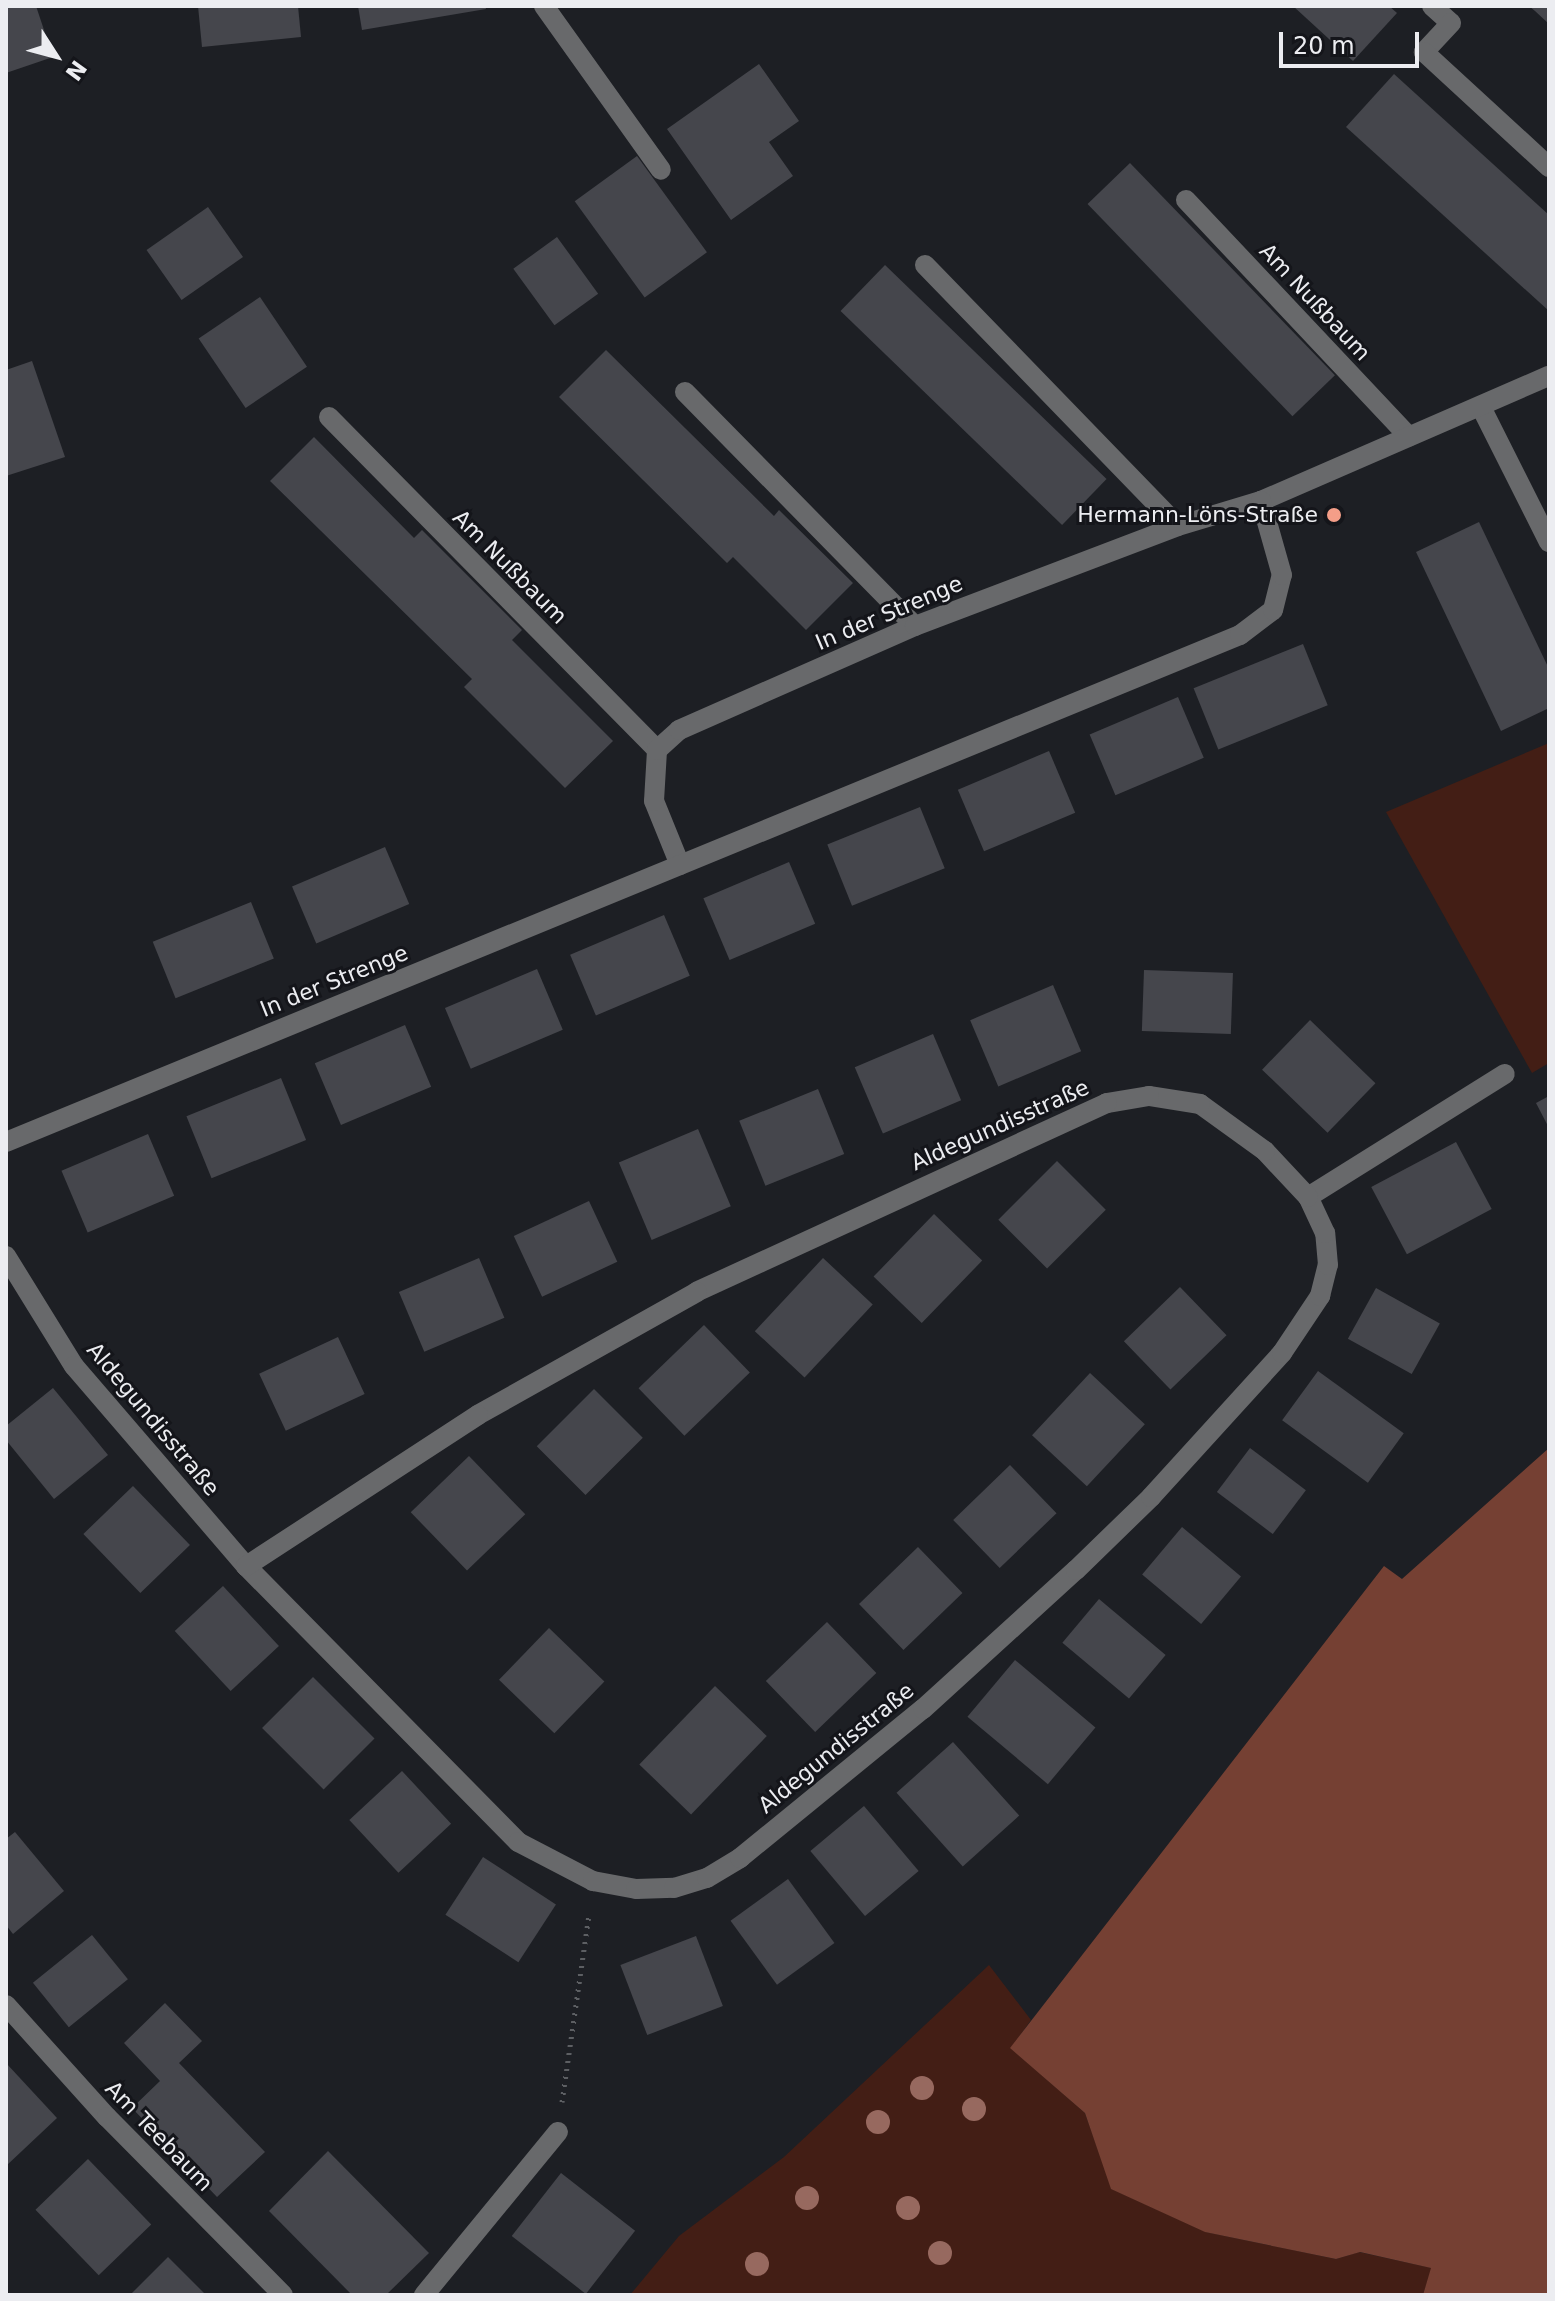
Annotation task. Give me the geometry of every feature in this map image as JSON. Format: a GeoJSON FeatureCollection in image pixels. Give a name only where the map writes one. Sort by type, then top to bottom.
{"type":"FeatureCollection","features":[{"type":"Feature","properties":{"kind":"street"},"geometry":{"type":"LineString","coordinates":[[544,6],[661,170]]}},
{"type":"Feature","properties":{"kind":"street"},"geometry":{"type":"LineString","coordinates":[[1432,6],[1451,23],[1424,52],[1549,167]]}},
{"type":"Feature","properties":{"kind":"street","name":"Am Nußbaum"},"geometry":{"type":"LineString","coordinates":[[1186,200],[1409,437]]}},
{"type":"Feature","properties":{"kind":"street"},"geometry":{"type":"LineString","coordinates":[[925,265],[1178,526]]}},
{"type":"Feature","properties":{"kind":"street","name":"In der Strenge"},"geometry":{"type":"LineString","coordinates":[[657,750],[679,730],[915,626],[1178,526],[1261,501],[1549,376]]}},
{"type":"Feature","properties":{"kind":"street"},"geometry":{"type":"LineString","coordinates":[[685,392],[915,626]]}},
{"type":"Feature","properties":{"kind":"street"},"geometry":{"type":"LineString","coordinates":[[1481,407],[1549,542]]}},
{"type":"Feature","properties":{"kind":"street","name":"Am Nußbaum"},"geometry":{"type":"LineString","coordinates":[[329,417],[657,750]]}},
{"type":"Feature","properties":{"kind":"street","name":"In der Strenge"},"geometry":{"type":"LineString","coordinates":[[7,1138],[1240,635],[1273,610],[1282,575],[1261,501]]}},
{"type":"Feature","properties":{"kind":"street"},"geometry":{"type":"LineString","coordinates":[[657,750],[654,801],[680,865]]}},
{"type":"Feature","properties":{"kind":"street"},"geometry":{"type":"LineString","coordinates":[[1308,1197],[1505,1074]]}},
{"type":"Feature","properties":{"kind":"street","name":"Aldegundisstraße"},"geometry":{"type":"LineString","coordinates":[[6,1256],[74,1366],[246,1566],[518,1842],[593,1881],[636,1889],[674,1888],[707,1878],[740,1858],[923,1709],[1130,1518],[1282,1353],[1320,1296],[1328,1265],[1325,1233],[1308,1197],[1265,1151],[1200,1104],[1149,1096],[1107,1103],[697,1292],[478,1415],[246,1566]]}},
{"type":"Feature","properties":{"kind":"street","name":"Am Teebaum"},"geometry":{"type":"LineString","coordinates":[[6,2005],[107,2117],[283,2295]]}},
{"type":"Feature","properties":{"kind":"street"},"geometry":{"type":"LineString","coordinates":[[424,2295],[558,2132]]}},
{"type":"Feature","properties":{"kind":"path"},"geometry":{"type":"LineString","coordinates":[[558,2132],[593,1881]]}},
{"type":"Feature","properties":{"kind":"shaded area"},"geometry":{"type":"Polygon","coordinates":[[[1549,743],[1549,1063],[1532,1073],[1386,812],[1549,743]]]}},
{"type":"Feature","properties":{"kind":"shaded area"},"geometry":{"type":"Polygon","coordinates":[[[1549,1448],[1549,2295],[1423,2295],[1431,2268],[1360,2252],[1336,2259],[1205,2232],[1111,2189],[1085,2113],[1010,2048],[1384,1566],[1402,1579],[1549,1448]]]}},
{"type":"Feature","properties":{"kind":"shaded area"},"geometry":{"type":"Polygon","coordinates":[[[989,1965],[1031,2020],[1011,2048],[1085,2113],[1112,2189],[1206,2232],[1336,2259],[1359,2252],[1432,2268],[1423,2295],[630,2295],[679,2236],[784,2157],[989,1965]]]}},
{"type":"Feature","properties":{"kind":"building"},"geometry":{"type":"Polygon","coordinates":[[[6,6],[36,6],[53,57],[6,73],[6,6]]]}},
{"type":"Feature","properties":{"kind":"building"},"geometry":{"type":"Polygon","coordinates":[[[198,6],[298,6],[301,37],[202,47],[198,6]]]}},
{"type":"Feature","properties":{"kind":"building"},"geometry":{"type":"Polygon","coordinates":[[[358,6],[485,6],[486,9],[362,30],[358,6]]]}},
{"type":"Feature","properties":{"kind":"building"},"geometry":{"type":"Polygon","coordinates":[[[1293,6],[1389,6],[1397,13],[1353,61],[1293,6]]]}},
{"type":"Feature","properties":{"kind":"building"},"geometry":{"type":"Polygon","coordinates":[[[1529,6],[1549,6],[1549,24],[1535,11],[1529,6]]]}},
{"type":"Feature","properties":{"kind":"building"},"geometry":{"type":"Polygon","coordinates":[[[759,64],[799,121],[769,142],[793,176],[731,220],[667,129],[759,64]]]}},
{"type":"Feature","properties":{"kind":"building"},"geometry":{"type":"Polygon","coordinates":[[[1394,74],[1549,215],[1549,311],[1346,127],[1394,74]]]}},
{"type":"Feature","properties":{"kind":"building"},"geometry":{"type":"Polygon","coordinates":[[[637,156],[707,252],[645,298],[575,201],[637,156]]]}},
{"type":"Feature","properties":{"kind":"building"},"geometry":{"type":"Polygon","coordinates":[[[1130,163],[1335,375],[1292,416],[1088,204],[1130,163]]]}},
{"type":"Feature","properties":{"kind":"building"},"geometry":{"type":"Polygon","coordinates":[[[208,207],[243,257],[182,300],[147,250],[208,207]]]}},
{"type":"Feature","properties":{"kind":"building"},"geometry":{"type":"Polygon","coordinates":[[[557,237],[598,294],[554,325],[513,269],[557,237]]]}},
{"type":"Feature","properties":{"kind":"building"},"geometry":{"type":"Polygon","coordinates":[[[885,265],[1107,479],[1062,525],[841,311],[885,265]]]}},
{"type":"Feature","properties":{"kind":"building"},"geometry":{"type":"Polygon","coordinates":[[[260,297],[307,367],[246,408],[199,338],[260,297]]]}},
{"type":"Feature","properties":{"kind":"building"},"geometry":{"type":"Polygon","coordinates":[[[606,350],[774,516],[779,510],[853,583],[806,630],[733,557],[727,563],[559,397],[606,350]]]}},
{"type":"Feature","properties":{"kind":"building"},"geometry":{"type":"Polygon","coordinates":[[[32,361],[65,457],[6,476],[6,370],[32,361]]]}},
{"type":"Feature","properties":{"kind":"building"},"geometry":{"type":"Polygon","coordinates":[[[314,437],[414,538],[422,530],[522,630],[512,640],[613,741],[565,788],[464,687],[472,679],[270,481],[314,437]]]}},
{"type":"Feature","properties":{"kind":"building"},"geometry":{"type":"Polygon","coordinates":[[[1479,522],[1549,669],[1549,708],[1501,731],[1416,552],[1479,522]]]}},
{"type":"Feature","properties":{"kind":"building"},"geometry":{"type":"Polygon","coordinates":[[[1303,644],[1328,705],[1218,749],[1194,688],[1303,644]]]}},
{"type":"Feature","properties":{"kind":"building"},"geometry":{"type":"Polygon","coordinates":[[[1178,697],[1204,758],[1115,795],[1090,735],[1178,697]]]}},
{"type":"Feature","properties":{"kind":"building"},"geometry":{"type":"Polygon","coordinates":[[[1049,751],[1075,813],[984,851],[958,790],[1049,751]]]}},
{"type":"Feature","properties":{"kind":"building"},"geometry":{"type":"Polygon","coordinates":[[[920,807],[945,868],[852,906],[827,844],[920,807]]]}},
{"type":"Feature","properties":{"kind":"building"},"geometry":{"type":"Polygon","coordinates":[[[385,847],[409,904],[316,944],[292,886],[385,847]]]}},
{"type":"Feature","properties":{"kind":"building"},"geometry":{"type":"Polygon","coordinates":[[[789,862],[815,924],[730,960],[703,898],[789,862]]]}},
{"type":"Feature","properties":{"kind":"building"},"geometry":{"type":"Polygon","coordinates":[[[251,902],[274,959],[176,998],[153,942],[251,902]]]}},
{"type":"Feature","properties":{"kind":"building"},"geometry":{"type":"Polygon","coordinates":[[[664,915],[690,976],[596,1016],[570,955],[664,915]]]}},
{"type":"Feature","properties":{"kind":"building"},"geometry":{"type":"Polygon","coordinates":[[[537,969],[563,1030],[471,1069],[445,1008],[537,969]]]}},
{"type":"Feature","properties":{"kind":"building"},"geometry":{"type":"Polygon","coordinates":[[[1144,970],[1233,973],[1231,1034],[1142,1031],[1144,970]]]}},
{"type":"Feature","properties":{"kind":"building"},"geometry":{"type":"Polygon","coordinates":[[[1053,985],[1081,1051],[998,1086],[970,1020],[1053,985]]]}},
{"type":"Feature","properties":{"kind":"building"},"geometry":{"type":"Polygon","coordinates":[[[1310,1020],[1375,1083],[1328,1133],[1262,1070],[1310,1020]]]}},
{"type":"Feature","properties":{"kind":"building"},"geometry":{"type":"Polygon","coordinates":[[[405,1025],[431,1087],[341,1125],[315,1063],[405,1025]]]}},
{"type":"Feature","properties":{"kind":"building"},"geometry":{"type":"Polygon","coordinates":[[[933,1034],[961,1100],[883,1133],[855,1067],[933,1034]]]}},
{"type":"Feature","properties":{"kind":"building"},"geometry":{"type":"Polygon","coordinates":[[[281,1078],[306,1140],[212,1178],[186,1116],[281,1078]]]}},
{"type":"Feature","properties":{"kind":"building"},"geometry":{"type":"Polygon","coordinates":[[[818,1089],[844,1154],[765,1186],[739,1121],[818,1089]]]}},
{"type":"Feature","properties":{"kind":"building"},"geometry":{"type":"Polygon","coordinates":[[[1549,1096],[1549,1128],[1536,1103],[1549,1096]]]}},
{"type":"Feature","properties":{"kind":"building"},"geometry":{"type":"Polygon","coordinates":[[[698,1129],[731,1206],[652,1240],[619,1163],[698,1129]]]}},
{"type":"Feature","properties":{"kind":"building"},"geometry":{"type":"Polygon","coordinates":[[[148,1134],[174,1196],[88,1232],[61,1171],[148,1134]]]}},
{"type":"Feature","properties":{"kind":"building"},"geometry":{"type":"Polygon","coordinates":[[[1456,1142],[1492,1209],[1407,1254],[1371,1187],[1456,1142]]]}},
{"type":"Feature","properties":{"kind":"building"},"geometry":{"type":"Polygon","coordinates":[[[1057,1161],[1106,1210],[1047,1268],[998,1220],[1057,1161]]]}},
{"type":"Feature","properties":{"kind":"building"},"geometry":{"type":"Polygon","coordinates":[[[589,1201],[617,1262],[542,1297],[514,1236],[589,1201]]]}},
{"type":"Feature","properties":{"kind":"building"},"geometry":{"type":"Polygon","coordinates":[[[934,1214],[982,1261],[922,1323],[874,1277],[934,1214]]]}},
{"type":"Feature","properties":{"kind":"building"},"geometry":{"type":"Polygon","coordinates":[[[479,1258],[504,1318],[424,1352],[399,1292],[479,1258]]]}},
{"type":"Feature","properties":{"kind":"building"},"geometry":{"type":"Polygon","coordinates":[[[823,1258],[873,1304],[805,1378],[755,1331],[823,1258]]]}},
{"type":"Feature","properties":{"kind":"building"},"geometry":{"type":"Polygon","coordinates":[[[1180,1287],[1227,1335],[1170,1389],[1124,1341],[1180,1287]]]}},
{"type":"Feature","properties":{"kind":"building"},"geometry":{"type":"Polygon","coordinates":[[[1376,1288],[1440,1323],[1412,1374],[1348,1339],[1376,1288]]]}},
{"type":"Feature","properties":{"kind":"building"},"geometry":{"type":"Polygon","coordinates":[[[704,1325],[750,1372],[684,1436],[639,1388],[704,1325]]]}},
{"type":"Feature","properties":{"kind":"building"},"geometry":{"type":"Polygon","coordinates":[[[338,1337],[365,1394],[286,1431],[259,1374],[338,1337]]]}},
{"type":"Feature","properties":{"kind":"building"},"geometry":{"type":"Polygon","coordinates":[[[1318,1371],[1404,1433],[1368,1483],[1282,1420],[1318,1371]]]}},
{"type":"Feature","properties":{"kind":"building"},"geometry":{"type":"Polygon","coordinates":[[[1090,1373],[1145,1424],[1087,1486],[1032,1435],[1090,1373]]]}},
{"type":"Feature","properties":{"kind":"building"},"geometry":{"type":"Polygon","coordinates":[[[53,1388],[108,1455],[54,1499],[6,1440],[6,1426],[53,1388]]]}},
{"type":"Feature","properties":{"kind":"building"},"geometry":{"type":"Polygon","coordinates":[[[594,1389],[643,1438],[586,1495],[537,1446],[594,1389]]]}},
{"type":"Feature","properties":{"kind":"building"},"geometry":{"type":"Polygon","coordinates":[[[1250,1448],[1306,1490],[1273,1534],[1217,1492],[1250,1448]]]}},
{"type":"Feature","properties":{"kind":"building"},"geometry":{"type":"Polygon","coordinates":[[[469,1456],[525,1514],[467,1571],[411,1512],[469,1456]]]}},
{"type":"Feature","properties":{"kind":"building"},"geometry":{"type":"Polygon","coordinates":[[[1010,1465],[1057,1513],[1000,1568],[953,1520],[1010,1465]]]}},
{"type":"Feature","properties":{"kind":"building"},"geometry":{"type":"Polygon","coordinates":[[[133,1486],[190,1545],[140,1593],[83,1534],[133,1486]]]}},
{"type":"Feature","properties":{"kind":"building"},"geometry":{"type":"Polygon","coordinates":[[[1182,1527],[1241,1576],[1201,1624],[1142,1574],[1182,1527]]]}},
{"type":"Feature","properties":{"kind":"building"},"geometry":{"type":"Polygon","coordinates":[[[918,1547],[962,1593],[903,1650],[859,1604],[918,1547]]]}},
{"type":"Feature","properties":{"kind":"building"},"geometry":{"type":"Polygon","coordinates":[[[223,1586],[279,1646],[231,1691],[175,1631],[223,1586]]]}},
{"type":"Feature","properties":{"kind":"building"},"geometry":{"type":"Polygon","coordinates":[[[1099,1599],[1166,1655],[1129,1699],[1062,1643],[1099,1599]]]}},
{"type":"Feature","properties":{"kind":"building"},"geometry":{"type":"Polygon","coordinates":[[[827,1622],[876,1673],[815,1732],[766,1681],[827,1622]]]}},
{"type":"Feature","properties":{"kind":"building"},"geometry":{"type":"Polygon","coordinates":[[[549,1628],[604,1681],[554,1733],[499,1680],[549,1628]]]}},
{"type":"Feature","properties":{"kind":"building"},"geometry":{"type":"Polygon","coordinates":[[[1015,1660],[1095,1727],[1048,1784],[967,1717],[1015,1660]]]}},
{"type":"Feature","properties":{"kind":"building"},"geometry":{"type":"Polygon","coordinates":[[[313,1677],[375,1739],[324,1789],[262,1728],[313,1677]]]}},
{"type":"Feature","properties":{"kind":"building"},"geometry":{"type":"Polygon","coordinates":[[[715,1686],[767,1736],[691,1814],[639,1764],[715,1686]]]}},
{"type":"Feature","properties":{"kind":"building"},"geometry":{"type":"Polygon","coordinates":[[[953,1742],[1019,1816],[963,1866],[897,1793],[953,1742]]]}},
{"type":"Feature","properties":{"kind":"building"},"geometry":{"type":"Polygon","coordinates":[[[402,1771],[451,1824],[398,1873],[349,1820],[402,1771]]]}},
{"type":"Feature","properties":{"kind":"building"},"geometry":{"type":"Polygon","coordinates":[[[864,1806],[919,1871],[865,1916],[810,1851],[864,1806]]]}},
{"type":"Feature","properties":{"kind":"building"},"geometry":{"type":"Polygon","coordinates":[[[15,1832],[64,1891],[13,1934],[6,1925],[6,1839],[15,1832]]]}},
{"type":"Feature","properties":{"kind":"building"},"geometry":{"type":"Polygon","coordinates":[[[483,1857],[556,1904],[518,1962],[445,1915],[483,1857]]]}},
{"type":"Feature","properties":{"kind":"building"},"geometry":{"type":"Polygon","coordinates":[[[788,1879],[834,1943],[777,1985],[731,1921],[788,1879]]]}},
{"type":"Feature","properties":{"kind":"building"},"geometry":{"type":"Polygon","coordinates":[[[92,1935],[128,1979],[69,2027],[33,1983],[92,1935]]]}},
{"type":"Feature","properties":{"kind":"building"},"geometry":{"type":"Polygon","coordinates":[[[696,1936],[723,2006],[647,2035],[620,1965],[696,1936]]]}},
{"type":"Feature","properties":{"kind":"building"},"geometry":{"type":"Polygon","coordinates":[[[165,2003],[202,2041],[179,2063],[265,2152],[217,2197],[132,2108],[160,2081],[124,2043],[165,2003]]]}},
{"type":"Feature","properties":{"kind":"building"},"geometry":{"type":"Polygon","coordinates":[[[6,2063],[57,2118],[6,2166],[6,2063]]]}},
{"type":"Feature","properties":{"kind":"building"},"geometry":{"type":"Polygon","coordinates":[[[328,2151],[429,2253],[386,2295],[352,2295],[269,2211],[328,2151]]]}},
{"type":"Feature","properties":{"kind":"building"},"geometry":{"type":"Polygon","coordinates":[[[88,2159],[151,2224],[99,2275],[35,2210],[88,2159]]]}},
{"type":"Feature","properties":{"kind":"building"},"geometry":{"type":"Polygon","coordinates":[[[561,2173],[635,2231],[586,2294],[512,2236],[561,2173]]]}},
{"type":"Feature","properties":{"kind":"building"},"geometry":{"type":"Polygon","coordinates":[[[168,2257],[206,2295],[130,2295],[168,2257]]]}},
{"type":"Feature","properties":{"kind":"place","name":"Hermann-Löns-Straße"},"geometry":{"type":"Point","coordinates":[1334,515]}}]}
